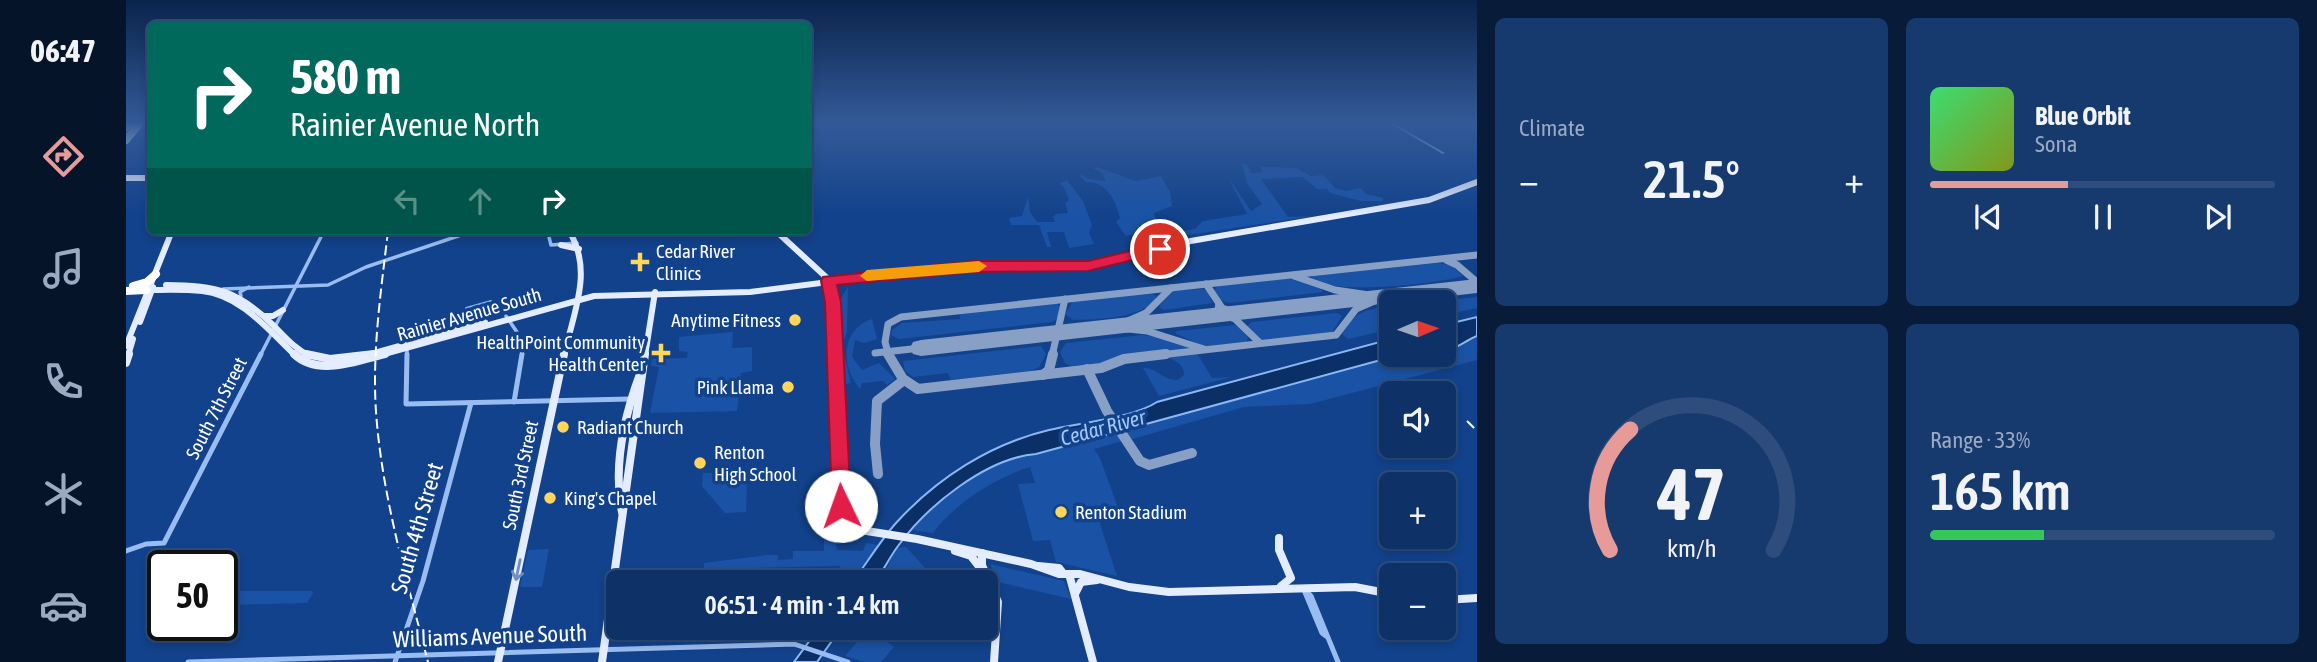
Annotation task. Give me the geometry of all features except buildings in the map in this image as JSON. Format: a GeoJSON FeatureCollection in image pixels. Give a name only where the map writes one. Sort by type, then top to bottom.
{"type":"FeatureCollection","features":[{"type":"Feature","properties":{"kind":"highway"},"geometry":{"type":"LineString","coordinates":[[129,288],[144,283],[156,274]]}},
{"type":"Feature","properties":{"kind":"highway"},"geometry":{"type":"LineString","coordinates":[[129,288],[149,289]]}},
{"type":"Feature","properties":{"kind":"main road"},"geometry":{"type":"LineString","coordinates":[[126,178],[147,178]]}},
{"type":"Feature","properties":{"kind":"main road","name":"Rainier Avenue South"},"geometry":{"type":"LineString","coordinates":[[149,289],[193,285],[223,289],[241,296],[265,316],[275,333],[303,361],[327,366],[350,364],[577,298],[655,293],[741,292],[974,266],[1093,265],[1185,242],[1429,200],[1477,182]]}},
{"type":"Feature","properties":{"kind":"main road"},"geometry":{"type":"LineString","coordinates":[[126,346],[171,235]]}},
{"type":"Feature","properties":{"kind":"main road"},"geometry":{"type":"LineString","coordinates":[[572,235],[578,246]]}},
{"type":"Feature","properties":{"kind":"main road"},"geometry":{"type":"LineString","coordinates":[[780,235],[827,281],[833,300],[840,511],[845,531],[917,539],[1038,566],[1059,574],[1169,592],[1298,592],[1304,589]]}},
{"type":"Feature","properties":{"kind":"main road"},"geometry":{"type":"LineString","coordinates":[[785,240],[786,235]]}},
{"type":"Feature","properties":{"kind":"main road"},"geometry":{"type":"LineString","coordinates":[[561,245],[578,246]]}},
{"type":"Feature","properties":{"kind":"main road","name":"South 3rd Street"},"geometry":{"type":"LineString","coordinates":[[499,657],[577,298],[582,260],[578,246]]}},
{"type":"Feature","properties":{"kind":"main road"},"geometry":{"type":"LineString","coordinates":[[818,270],[852,278]]}},
{"type":"Feature","properties":{"kind":"main road"},"geometry":{"type":"LineString","coordinates":[[818,270],[818,277],[812,283],[823,289],[833,300]]}},
{"type":"Feature","properties":{"kind":"main road"},"geometry":{"type":"LineString","coordinates":[[149,289],[164,288],[156,274]]}},
{"type":"Feature","properties":{"kind":"main road","name":"Rainier Avenue South"},"geometry":{"type":"LineString","coordinates":[[164,288],[221,295],[243,306],[300,351],[324,359],[357,357],[407,347]]}},
{"type":"Feature","properties":{"kind":"main road"},"geometry":{"type":"LineString","coordinates":[[126,363],[149,289]]}},
{"type":"Feature","properties":{"kind":"main road"},"geometry":{"type":"LineString","coordinates":[[602,662],[637,399],[655,293]]}},
{"type":"Feature","properties":{"kind":"main road","name":"Rainier Avenue South"},"geometry":{"type":"LineString","coordinates":[[508,318],[577,298]]}},
{"type":"Feature","properties":{"kind":"main road"},"geometry":{"type":"LineString","coordinates":[[560,304],[570,306],[574,310]]}},
{"type":"Feature","properties":{"kind":"main road"},"geometry":{"type":"LineString","coordinates":[[265,316],[275,316],[283,310]]}},
{"type":"Feature","properties":{"kind":"main road"},"geometry":{"type":"LineString","coordinates":[[622,513],[618,486],[630,399],[647,352]]}},
{"type":"Feature","properties":{"kind":"main road"},"geometry":{"type":"LineString","coordinates":[[840,511],[864,532]]}},
{"type":"Feature","properties":{"kind":"main road"},"geometry":{"type":"LineString","coordinates":[[1278,588],[1291,578],[1279,550],[1279,538]]}},
{"type":"Feature","properties":{"kind":"main road"},"geometry":{"type":"LineString","coordinates":[[917,539],[971,556],[981,570]]}},
{"type":"Feature","properties":{"kind":"main road"},"geometry":{"type":"LineString","coordinates":[[982,553],[984,570]]}},
{"type":"Feature","properties":{"kind":"main road"},"geometry":{"type":"LineString","coordinates":[[1069,574],[1093,662]]}},
{"type":"Feature","properties":{"kind":"main road"},"geometry":{"type":"LineString","coordinates":[[1075,595],[1081,582],[1095,581]]}},
{"type":"Feature","properties":{"kind":"main road"},"geometry":{"type":"LineString","coordinates":[[1228,592],[1230,589],[1358,587],[1379,591]]}},
{"type":"Feature","properties":{"kind":"main road"},"geometry":{"type":"LineString","coordinates":[[1456,599],[1477,598]]}},
{"type":"Feature","properties":{"kind":"main road"},"geometry":{"type":"LineString","coordinates":[[994,662],[996,640]]}},
{"type":"Feature","properties":{"kind":"street"},"geometry":{"type":"LineString","coordinates":[[275,333],[283,310],[322,235]]}},
{"type":"Feature","properties":{"kind":"street"},"geometry":{"type":"LineString","coordinates":[[223,289],[331,284],[366,267],[462,235]]}},
{"type":"Feature","properties":{"kind":"street"},"geometry":{"type":"LineString","coordinates":[[561,245],[568,235]]}},
{"type":"Feature","properties":{"kind":"street"},"geometry":{"type":"LineString","coordinates":[[549,237],[561,245]]}},
{"type":"Feature","properties":{"kind":"street"},"geometry":{"type":"LineString","coordinates":[[549,237],[551,245],[561,245]]}},
{"type":"Feature","properties":{"kind":"street"},"geometry":{"type":"LineString","coordinates":[[241,296],[242,290],[250,287]]}},
{"type":"Feature","properties":{"kind":"street"},"geometry":{"type":"LineString","coordinates":[[508,318],[521,338],[523,347],[514,402]]}},
{"type":"Feature","properties":{"kind":"street","name":"South 7th Street"},"geometry":{"type":"LineString","coordinates":[[154,544],[163,543],[170,531],[265,345],[275,333]]}},
{"type":"Feature","properties":{"kind":"street"},"geometry":{"type":"LineString","coordinates":[[407,347],[406,404],[471,405],[630,399]]}},
{"type":"Feature","properties":{"kind":"street","name":"South 4th Street"},"geometry":{"type":"LineString","coordinates":[[396,659],[424,581],[433,536],[471,405]]}},
{"type":"Feature","properties":{"kind":"street"},"geometry":{"type":"LineString","coordinates":[[126,551],[154,544],[170,531]]}},
{"type":"Feature","properties":{"kind":"street"},"geometry":{"type":"LineString","coordinates":[[1304,589],[1338,661]]}},
{"type":"Feature","properties":{"kind":"street","name":"Williams Avenue South"},"geometry":{"type":"LineString","coordinates":[[188,662],[499,657],[604,650],[797,645],[848,662]]}},
{"type":"Feature","properties":{"kind":"shaded area"},"geometry":{"type":"Polygon","coordinates":[[[1242,164],[1246,164],[1252,173],[1263,172],[1260,167],[1296,168],[1311,176],[1323,175],[1335,188],[1346,191],[1361,188],[1366,194],[1384,198],[1382,201],[1361,201],[1330,193],[1327,189],[1317,189],[1303,177],[1261,179],[1288,217],[1313,216],[1168,238],[1145,231],[1126,236],[1116,222],[1120,218],[1109,193],[1099,185],[1086,182],[1080,176],[1081,174],[1088,179],[1106,181],[1102,173],[1093,168],[1097,167],[1136,181],[1161,176],[1170,192],[1172,206],[1154,213],[1156,221],[1182,231],[1195,229],[1203,221],[1247,214],[1228,177],[1251,211],[1262,204],[1247,183],[1242,164]]]}},
{"type":"Feature","properties":{"kind":"shaded area"},"geometry":{"type":"Polygon","coordinates":[[[1067,180],[1083,201],[1092,225],[1089,233],[1094,244],[1069,248],[1064,232],[1047,232],[1051,247],[1047,247],[1039,225],[1011,225],[1009,218],[1022,216],[1028,197],[1030,212],[1037,222],[1055,222],[1053,217],[1056,214],[1068,213],[1065,203],[1069,200],[1064,187],[1059,184],[1067,180]]]}},
{"type":"Feature","properties":{"kind":"shaded area"},"geometry":{"type":"Polygon","coordinates":[[[1438,263],[1451,265],[1463,276],[1384,287],[1339,286],[1311,278],[1313,276],[1438,263]]]}},
{"type":"Feature","properties":{"kind":"shaded area"},"geometry":{"type":"Polygon","coordinates":[[[1293,278],[1323,292],[1229,303],[1219,300],[1213,291],[1218,286],[1293,278]]]}},
{"type":"Feature","properties":{"kind":"shaded area"},"geometry":{"type":"Polygon","coordinates":[[[848,287],[847,332],[842,345],[851,383],[845,384],[846,398],[843,401],[840,300],[848,287]]]}},
{"type":"Feature","properties":{"kind":"shaded area"},"geometry":{"type":"Polygon","coordinates":[[[1203,289],[1208,292],[1212,303],[1164,310],[1159,307],[1170,291],[1203,289]]]}},
{"type":"Feature","properties":{"kind":"shaded area"},"geometry":{"type":"Polygon","coordinates":[[[1150,293],[1156,296],[1155,301],[1128,315],[1073,320],[1065,314],[1073,301],[1150,293]]]}},
{"type":"Feature","properties":{"kind":"shaded area"},"geometry":{"type":"Polygon","coordinates":[[[1477,297],[1477,308],[1456,312],[1456,299],[1477,297]]]}},
{"type":"Feature","properties":{"kind":"shaded area"},"geometry":{"type":"Polygon","coordinates":[[[1056,303],[1060,306],[1058,318],[1052,322],[899,339],[891,335],[892,330],[902,323],[960,319],[960,313],[1056,303]]]}},
{"type":"Feature","properties":{"kind":"shaded area"},"geometry":{"type":"Polygon","coordinates":[[[1379,308],[1379,332],[1348,339],[1342,334],[1355,316],[1379,308]]]}},
{"type":"Feature","properties":{"kind":"shaded area"},"geometry":{"type":"Polygon","coordinates":[[[1337,313],[1342,316],[1331,334],[1260,341],[1247,326],[1252,322],[1337,313]]]}},
{"type":"Feature","properties":{"kind":"shaded area"},"geometry":{"type":"Polygon","coordinates":[[[872,319],[877,339],[864,343],[855,340],[852,357],[862,370],[879,363],[895,379],[887,385],[883,381],[862,383],[860,389],[849,370],[847,349],[854,331],[872,319]]]}},
{"type":"Feature","properties":{"kind":"shaded area"},"geometry":{"type":"Polygon","coordinates":[[[1235,325],[1242,328],[1248,337],[1246,344],[1207,348],[1175,333],[1177,331],[1235,325]]]}},
{"type":"Feature","properties":{"kind":"shaded area"},"geometry":{"type":"Polygon","coordinates":[[[733,332],[732,348],[752,347],[752,371],[741,373],[737,411],[650,413],[659,367],[651,366],[652,359],[687,358],[688,352],[679,351],[679,337],[733,332]]]}},
{"type":"Feature","properties":{"kind":"shaded area"},"geometry":{"type":"Polygon","coordinates":[[[1143,335],[1175,339],[1193,348],[1127,357],[1097,366],[1070,366],[1065,363],[1060,352],[1066,343],[1143,335]]]}},
{"type":"Feature","properties":{"kind":"shaded area"},"geometry":{"type":"Polygon","coordinates":[[[1477,336],[1477,360],[1456,366],[1456,346],[1477,336]]]}},
{"type":"Feature","properties":{"kind":"shaded area"},"geometry":{"type":"Polygon","coordinates":[[[1041,346],[1046,354],[1039,367],[1031,371],[951,380],[948,373],[913,377],[905,371],[903,361],[1041,346]]]}},
{"type":"Feature","properties":{"kind":"shaded area"},"geometry":{"type":"Polygon","coordinates":[[[1197,353],[1212,378],[1232,377],[1159,396],[1143,368],[1178,380],[1184,375],[1182,367],[1174,360],[1164,357],[1197,353]]]}},
{"type":"Feature","properties":{"kind":"shaded area"},"geometry":{"type":"Polygon","coordinates":[[[1379,360],[1379,368],[1447,368],[1397,381],[1379,381],[1379,386],[1310,404],[1244,407],[1129,440],[1122,430],[1379,360]]]}},
{"type":"Feature","properties":{"kind":"shaded area"},"geometry":{"type":"Polygon","coordinates":[[[1116,432],[1122,441],[1094,449],[1100,458],[1122,519],[1102,521],[1100,524],[1117,576],[1056,562],[1050,540],[1033,541],[1018,484],[1035,483],[1030,467],[977,493],[933,533],[912,530],[947,496],[1002,462],[1116,432]]]}},
{"type":"Feature","properties":{"kind":"shaded area"},"geometry":{"type":"Polygon","coordinates":[[[703,473],[735,473],[747,479],[746,512],[725,513],[702,486],[703,473]]]}},
{"type":"Feature","properties":{"kind":"shaded area"},"geometry":{"type":"Polygon","coordinates":[[[824,538],[835,538],[837,550],[863,551],[866,543],[880,545],[862,570],[840,570],[840,566],[704,569],[704,563],[767,555],[778,555],[778,560],[793,559],[793,551],[824,551],[824,538]]]}},
{"type":"Feature","properties":{"kind":"shaded area"},"geometry":{"type":"Polygon","coordinates":[[[906,547],[926,569],[885,570],[896,548],[906,547]]]}},
{"type":"Feature","properties":{"kind":"shaded area"},"geometry":{"type":"Polygon","coordinates":[[[549,549],[542,587],[520,587],[528,550],[549,549]]]}},
{"type":"Feature","properties":{"kind":"shaded area"},"geometry":{"type":"Polygon","coordinates":[[[990,564],[1064,581],[1071,599],[998,582],[998,570],[993,570],[990,564]]]}},
{"type":"Feature","properties":{"kind":"shaded area"},"geometry":{"type":"Polygon","coordinates":[[[238,591],[312,591],[307,603],[238,605],[238,591]]]}},
{"type":"Feature","properties":{"kind":"shaded area"},"geometry":{"type":"Polygon","coordinates":[[[859,640],[885,640],[894,647],[881,662],[865,662],[845,656],[859,640]]]}},
{"type":"Feature","properties":{"kind":"water"},"geometry":{"type":"Polygon","coordinates":[[[1477,317],[1477,336],[1456,347],[1456,322],[1477,317]]]}},
{"type":"Feature","properties":{"kind":"water","name":"Cedar River"},"geometry":{"type":"Polygon","coordinates":[[[1379,342],[1379,360],[997,464],[941,500],[910,531],[882,570],[861,570],[890,530],[929,491],[985,454],[1027,436],[1120,416],[1157,402],[1379,342]]]}},
{"type":"Feature","properties":{"kind":"water"},"geometry":{"type":"Polygon","coordinates":[[[810,640],[833,640],[817,662],[794,662],[810,640]]]}},
{"type":"Feature","properties":{"kind":"waterway"},"geometry":{"type":"LineString","coordinates":[[466,308],[491,301]]}},
{"type":"Feature","properties":{"kind":"taxiway"},"geometry":{"type":"LineString","coordinates":[[1206,284],[1477,255]]}},
{"type":"Feature","properties":{"kind":"taxiway"},"geometry":{"type":"LineString","coordinates":[[1446,260],[1457,265],[1477,282]]}},
{"type":"Feature","properties":{"kind":"taxiway"},"geometry":{"type":"LineString","coordinates":[[1294,276],[1335,290],[1376,296]]}},
{"type":"Feature","properties":{"kind":"taxiway"},"geometry":{"type":"LineString","coordinates":[[1065,299],[1206,284]]}},
{"type":"Feature","properties":{"kind":"taxiway"},"geometry":{"type":"LineString","coordinates":[[1206,284],[1222,308],[1238,313]]}},
{"type":"Feature","properties":{"kind":"taxiway"},"geometry":{"type":"LineString","coordinates":[[1121,324],[1146,313],[1171,288]]}},
{"type":"Feature","properties":{"kind":"taxiway"},"geometry":{"type":"LineString","coordinates":[[888,352],[885,342],[888,324],[901,317],[1065,299]]}},
{"type":"Feature","properties":{"kind":"taxiway"},"geometry":{"type":"LineString","coordinates":[[1052,356],[1065,299]]}},
{"type":"Feature","properties":{"kind":"taxiway"},"geometry":{"type":"LineString","coordinates":[[1151,356],[1336,335],[1356,309],[1379,299]]}},
{"type":"Feature","properties":{"kind":"taxiway"},"geometry":{"type":"LineString","coordinates":[[1211,316],[1217,313],[1219,304]]}},
{"type":"Feature","properties":{"kind":"taxiway"},"geometry":{"type":"LineString","coordinates":[[1223,314],[1235,319],[1260,343]]}},
{"type":"Feature","properties":{"kind":"taxiway"},"geometry":{"type":"LineString","coordinates":[[1110,327],[1147,331],[1204,349]]}},
{"type":"Feature","properties":{"kind":"taxiway"},"geometry":{"type":"LineString","coordinates":[[888,352],[921,348]]}},
{"type":"Feature","properties":{"kind":"taxiway"},"geometry":{"type":"LineString","coordinates":[[875,353],[888,352]]}},
{"type":"Feature","properties":{"kind":"taxiway"},"geometry":{"type":"LineString","coordinates":[[1043,375],[1049,370],[1053,354]]}},
{"type":"Feature","properties":{"kind":"taxiway"},"geometry":{"type":"LineString","coordinates":[[1087,370],[1101,368],[1124,359],[1166,354]]}},
{"type":"Feature","properties":{"kind":"taxiway"},"geometry":{"type":"LineString","coordinates":[[889,355],[903,379],[918,389],[1043,375]]}},
{"type":"Feature","properties":{"kind":"taxiway"},"geometry":{"type":"LineString","coordinates":[[1043,375],[1087,370]]}},
{"type":"Feature","properties":{"kind":"taxiway"},"geometry":{"type":"LineString","coordinates":[[1087,370],[1107,411],[1140,461],[1149,465],[1192,453]]}},
{"type":"Feature","properties":{"kind":"taxiway"},"geometry":{"type":"LineString","coordinates":[[878,474],[875,444],[877,401],[904,380]]}},
{"type":"Feature","properties":{"kind":"runway"},"geometry":{"type":"LineString","coordinates":[[921,348],[1477,286]]}},
{"type":"Feature","properties":{"kind":"railway"},"geometry":{"type":"LineString","coordinates":[[388,235],[376,344],[375,389],[379,444],[390,507],[428,662]]}},
{"type":"Feature","properties":{"kind":"railway"},"geometry":{"type":"LineString","coordinates":[[1467,421],[1477,431]]}},
{"type":"Feature","properties":{"kind":"slow traffic"},"geometry":{"type":"LineString","coordinates":[[867,276],[979,266]]}},
{"type":"Feature","properties":{"kind":"place","name":"Cedar River Clinics"},"geometry":{"type":"Point","coordinates":[640,262]}},
{"type":"Feature","properties":{"kind":"place","name":"Anytime Fitness"},"geometry":{"type":"Point","coordinates":[795,320]}},
{"type":"Feature","properties":{"kind":"place","name":"HealthPoint Community Health Center"},"geometry":{"type":"Point","coordinates":[661,353]}},
{"type":"Feature","properties":{"kind":"place","name":"Pink Llama"},"geometry":{"type":"Point","coordinates":[788,387]}},
{"type":"Feature","properties":{"kind":"place","name":"Radiant Church"},"geometry":{"type":"Point","coordinates":[563,427]}},
{"type":"Feature","properties":{"kind":"place","name":"Renton High School"},"geometry":{"type":"Point","coordinates":[700,463]}},
{"type":"Feature","properties":{"kind":"place","name":"King's Chapel"},"geometry":{"type":"Point","coordinates":[550,498]}},
{"type":"Feature","properties":{"kind":"place","name":"Renton Stadium"},"geometry":{"type":"Point","coordinates":[1061,512]}},
{"type":"Feature","properties":{"kind":"route"},"geometry":{"type":"LineString","coordinates":[[841,506],[833,302],[829,281],[974,266],[1088,266],[1160,249]]}}]}
